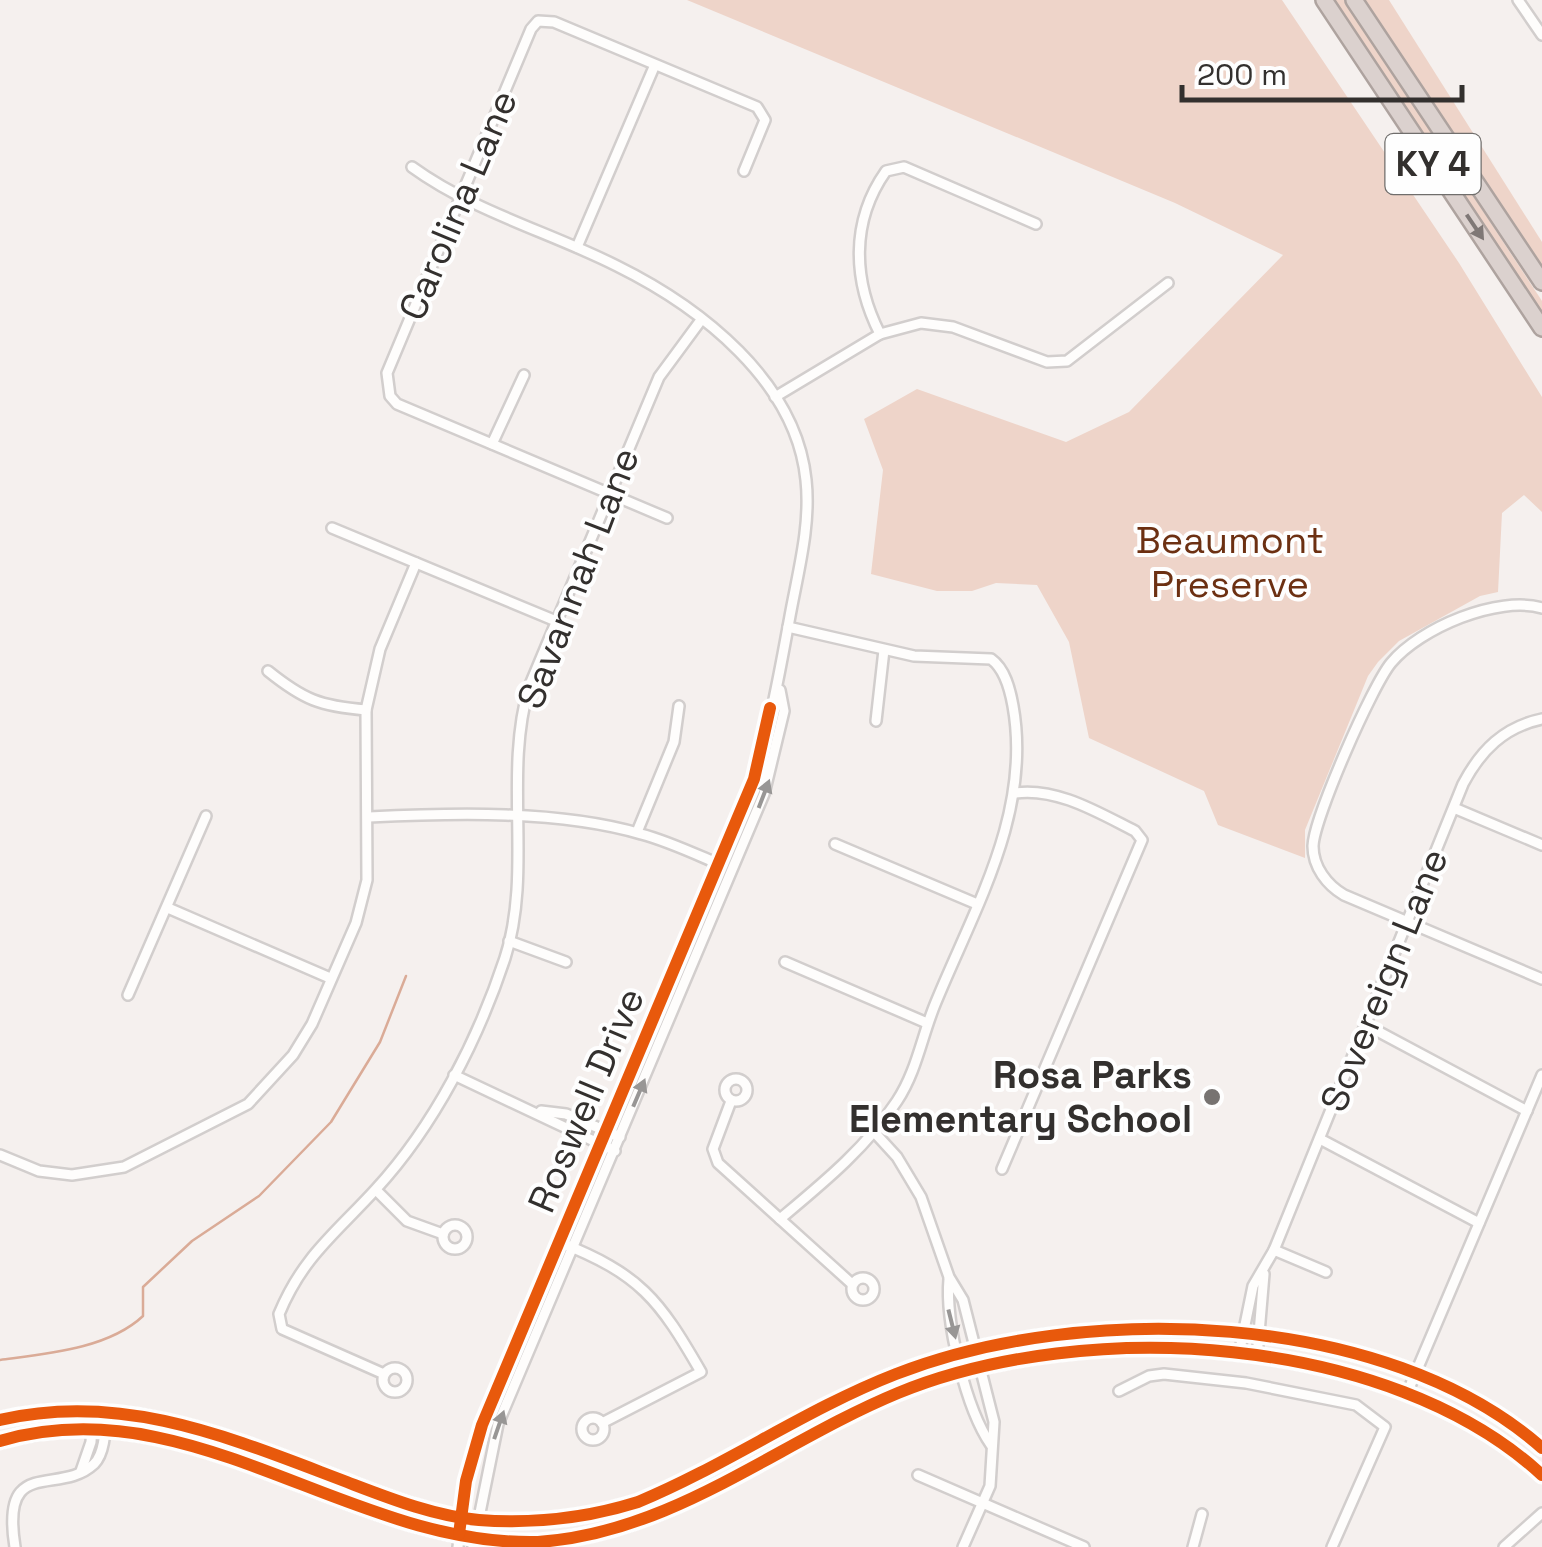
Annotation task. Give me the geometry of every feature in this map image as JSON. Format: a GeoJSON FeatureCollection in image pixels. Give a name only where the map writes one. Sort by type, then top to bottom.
{"type":"FeatureCollection","features":[{"type":"Feature","properties":{"kind":"highway","name":"KY 4"},"geometry":{"type":"LineString","coordinates":[[1324,0],[1542,328]]}},
{"type":"Feature","properties":{"kind":"highway","name":"KY 4"},"geometry":{"type":"LineString","coordinates":[[1354,0],[1542,282]]}},
{"type":"Feature","properties":{"kind":"street"},"geometry":{"type":"LineString","coordinates":[[1518,0],[1542,35]]}},
{"type":"Feature","properties":{"kind":"street","name":"Carolina Lane"},"geometry":{"type":"LineString","coordinates":[[667,518],[397,404],[388,392],[387,373],[538,21],[554,22],[762,110],[765,120],[744,172]]}},
{"type":"Feature","properties":{"kind":"street"},"geometry":{"type":"LineString","coordinates":[[577,247],[654,66]]}},
{"type":"Feature","properties":{"kind":"street","name":"Roswell Drive"},"geometry":{"type":"LineString","coordinates":[[412,167],[461,197],[626,270],[701,320],[748,361],[775,396],[796,441],[806,479],[806,519],[780,687],[754,779],[482,1425],[461,1516],[466,1543]]}},
{"type":"Feature","properties":{"kind":"street"},"geometry":{"type":"LineString","coordinates":[[880,334],[865,301],[857,260],[860,238],[886,171],[904,168],[1036,224]]}},
{"type":"Feature","properties":{"kind":"street"},"geometry":{"type":"LineString","coordinates":[[775,396],[880,334],[921,323],[944,325],[1028,357],[1067,361],[1168,284]]}},
{"type":"Feature","properties":{"kind":"street","name":"Savannah Lane"},"geometry":{"type":"LineString","coordinates":[[384,1374],[282,1328],[278,1322],[292,1285],[315,1250],[376,1190],[432,1115],[454,1075],[509,941],[524,704],[659,376],[701,320]]}},
{"type":"Feature","properties":{"kind":"street"},"geometry":{"type":"LineString","coordinates":[[492,444],[524,375]]}},
{"type":"Feature","properties":{"kind":"street"},"geometry":{"type":"LineString","coordinates":[[332,528],[556,620]]}},
{"type":"Feature","properties":{"kind":"street"},"geometry":{"type":"LineString","coordinates":[[0,1155],[39,1171],[100,1174],[142,1161],[234,1113],[265,1089],[293,1056],[356,923],[367,880],[366,710],[380,649],[416,563]]}},
{"type":"Feature","properties":{"kind":"street"},"geometry":{"type":"LineString","coordinates":[[1542,608],[1519,603],[1495,605],[1398,655],[1367,706],[1318,824],[1314,856],[1334,889],[1542,980]]}},
{"type":"Feature","properties":{"kind":"street"},"geometry":{"type":"LineString","coordinates":[[780,1220],[875,1134],[914,1070],[927,1023],[1000,850],[1015,793],[1015,716],[998,664],[986,658],[884,650],[788,627]]}},
{"type":"Feature","properties":{"kind":"street"},"geometry":{"type":"LineString","coordinates":[[876,721],[884,650]]}},
{"type":"Feature","properties":{"kind":"street"},"geometry":{"type":"LineString","coordinates":[[268,671],[302,698],[323,706],[366,710]]}},
{"type":"Feature","properties":{"kind":"street","name":"Roswell Drive"},"geometry":{"type":"LineString","coordinates":[[466,1543],[476,1520],[498,1424],[775,762],[784,711],[780,687]]}},
{"type":"Feature","properties":{"kind":"street"},"geometry":{"type":"LineString","coordinates":[[638,832],[674,742],[679,706]]}},
{"type":"Feature","properties":{"kind":"street","name":"Sovereign Lane"},"geometry":{"type":"LineString","coordinates":[[1257,1357],[1264,1274],[1454,808],[1483,752],[1506,732],[1542,719]]}},
{"type":"Feature","properties":{"kind":"street"},"geometry":{"type":"LineString","coordinates":[[1002,1169],[1142,840],[1135,830],[1066,800],[1036,792],[1015,793]]}},
{"type":"Feature","properties":{"kind":"street"},"geometry":{"type":"LineString","coordinates":[[1454,808],[1542,845]]}},
{"type":"Feature","properties":{"kind":"street"},"geometry":{"type":"LineString","coordinates":[[369,817],[440,813],[518,816],[638,832],[733,870]]}},
{"type":"Feature","properties":{"kind":"street"},"geometry":{"type":"LineString","coordinates":[[128,995],[206,816]]}},
{"type":"Feature","properties":{"kind":"street"},"geometry":{"type":"LineString","coordinates":[[835,844],[977,904]]}},
{"type":"Feature","properties":{"kind":"street"},"geometry":{"type":"LineString","coordinates":[[168,908],[330,978]]}},
{"type":"Feature","properties":{"kind":"street"},"geometry":{"type":"LineString","coordinates":[[509,941],[566,962]]}},
{"type":"Feature","properties":{"kind":"street"},"geometry":{"type":"LineString","coordinates":[[785,962],[927,1023]]}},
{"type":"Feature","properties":{"kind":"street"},"geometry":{"type":"LineString","coordinates":[[1366,1025],[1527,1111]]}},
{"type":"Feature","properties":{"kind":"street"},"geometry":{"type":"LineString","coordinates":[[454,1075],[538,1111],[560,1128],[615,1151]]}},
{"type":"Feature","properties":{"kind":"street"},"geometry":{"type":"LineString","coordinates":[[1408,1392],[1542,1075]]}},
{"type":"Feature","properties":{"kind":"street"},"geometry":{"type":"LineString","coordinates":[[732,1101],[715,1143],[716,1158],[852,1284]]}},
{"type":"Feature","properties":{"kind":"street"},"geometry":{"type":"LineString","coordinates":[[538,1111],[566,1114],[620,1137]]}},
{"type":"Feature","properties":{"kind":"street"},"geometry":{"type":"LineString","coordinates":[[875,1134],[896,1157],[920,1197],[949,1277],[963,1300],[994,1422],[990,1486],[963,1547]]}},
{"type":"Feature","properties":{"kind":"street"},"geometry":{"type":"LineString","coordinates":[[1320,1139],[1480,1223]]}},
{"type":"Feature","properties":{"kind":"street"},"geometry":{"type":"LineString","coordinates":[[376,1190],[407,1220],[443,1234]]}},
{"type":"Feature","properties":{"kind":"street"},"geometry":{"type":"LineString","coordinates":[[559,1242],[646,1289],[670,1318],[701,1372],[602,1423]]}},
{"type":"Feature","properties":{"kind":"street"},"geometry":{"type":"LineString","coordinates":[[1274,1250],[1326,1272]]}},
{"type":"Feature","properties":{"kind":"street","name":"Sovereign Lane"},"geometry":{"type":"LineString","coordinates":[[1238,1354],[1249,1297],[1256,1280],[1264,1274]]}},
{"type":"Feature","properties":{"kind":"street"},"geometry":{"type":"LineString","coordinates":[[949,1277],[947,1303],[978,1425],[993,1447]]}},
{"type":"Feature","properties":{"kind":"street"},"geometry":{"type":"LineString","coordinates":[[0,1420],[99,1410],[186,1424],[385,1496],[476,1520],[580,1516],[638,1502],[871,1384],[975,1348],[1039,1335],[1108,1328],[1242,1335],[1346,1352],[1415,1374],[1480,1403],[1542,1448]]}},
{"type":"Feature","properties":{"kind":"street"},"geometry":{"type":"LineString","coordinates":[[0,1441],[98,1430],[182,1443],[466,1543],[550,1541],[626,1526],[710,1491],[873,1404],[964,1370],[1107,1348],[1238,1354],[1408,1392],[1477,1424],[1542,1475]]}},
{"type":"Feature","properties":{"kind":"street"},"geometry":{"type":"LineString","coordinates":[[1120,1391],[1149,1376],[1205,1378],[1356,1405],[1374,1415],[1385,1426],[1332,1547]]}},
{"type":"Feature","properties":{"kind":"street"},"geometry":{"type":"LineString","coordinates":[[15,1547],[6,1519],[12,1495],[26,1482],[82,1471],[98,1430],[99,1410]]}},
{"type":"Feature","properties":{"kind":"street"},"geometry":{"type":"LineString","coordinates":[[918,1475],[1084,1547]]}},
{"type":"Feature","properties":{"kind":"street"},"geometry":{"type":"LineString","coordinates":[[1504,1547],[1542,1512]]}},
{"type":"Feature","properties":{"kind":"street"},"geometry":{"type":"LineString","coordinates":[[1193,1547],[1202,1514]]}},
{"type":"Feature","properties":{"kind":"green space","name":"Beaumont Preserve"},"geometry":{"type":"Polygon","coordinates":[[[687,0],[1282,0],[1459,263],[1542,397],[1542,512],[1524,495],[1502,513],[1498,592],[1480,596],[1399,641],[1368,676],[1305,830],[1305,858],[1218,825],[1204,791],[1089,738],[1069,642],[1037,585],[996,583],[972,591],[937,591],[871,574],[883,470],[864,419],[917,389],[1066,442],[1129,412],[1283,255],[1175,203],[687,0]]]}},
{"type":"Feature","properties":{"kind":"green space"},"geometry":{"type":"Polygon","coordinates":[[[1331,0],[1344,0],[1372,42],[1542,301],[1542,318],[1331,0]]]}},
{"type":"Feature","properties":{"kind":"green space"},"geometry":{"type":"Polygon","coordinates":[[[1364,0],[1389,0],[1542,242],[1542,267],[1364,0]]]}},
{"type":"Feature","properties":{"kind":"waterway"},"geometry":{"type":"LineString","coordinates":[[0,1360],[94,1343],[143,1316],[143,1287],[192,1241],[259,1196],[331,1122],[380,1042],[406,976]]}},
{"type":"Feature","properties":{"kind":"cycle path"},"geometry":{"type":"LineString","coordinates":[[459,1534],[466,1481],[482,1425],[754,779],[770,708]]}},
{"type":"Feature","properties":{"kind":"cycle path"},"geometry":{"type":"LineString","coordinates":[[0,1420],[90,1411],[134,1416],[220,1436],[429,1510],[479,1520],[539,1520],[579,1516],[638,1502],[896,1374],[971,1351],[1054,1335],[1141,1329],[1231,1332],[1318,1345],[1402,1368],[1477,1402],[1542,1448]]}},
{"type":"Feature","properties":{"kind":"cycle path"},"geometry":{"type":"LineString","coordinates":[[0,1441],[71,1429],[139,1434],[205,1450],[402,1520],[469,1537],[538,1542],[587,1535],[679,1504],[898,1393],[973,1369],[1056,1354],[1144,1348],[1233,1352],[1321,1367],[1403,1392],[1478,1428],[1542,1475]]}},
{"type":"Feature","properties":{"kind":"place","name":"Rosa Parks Elementary School"},"geometry":{"type":"Point","coordinates":[1212,1097]}}]}
